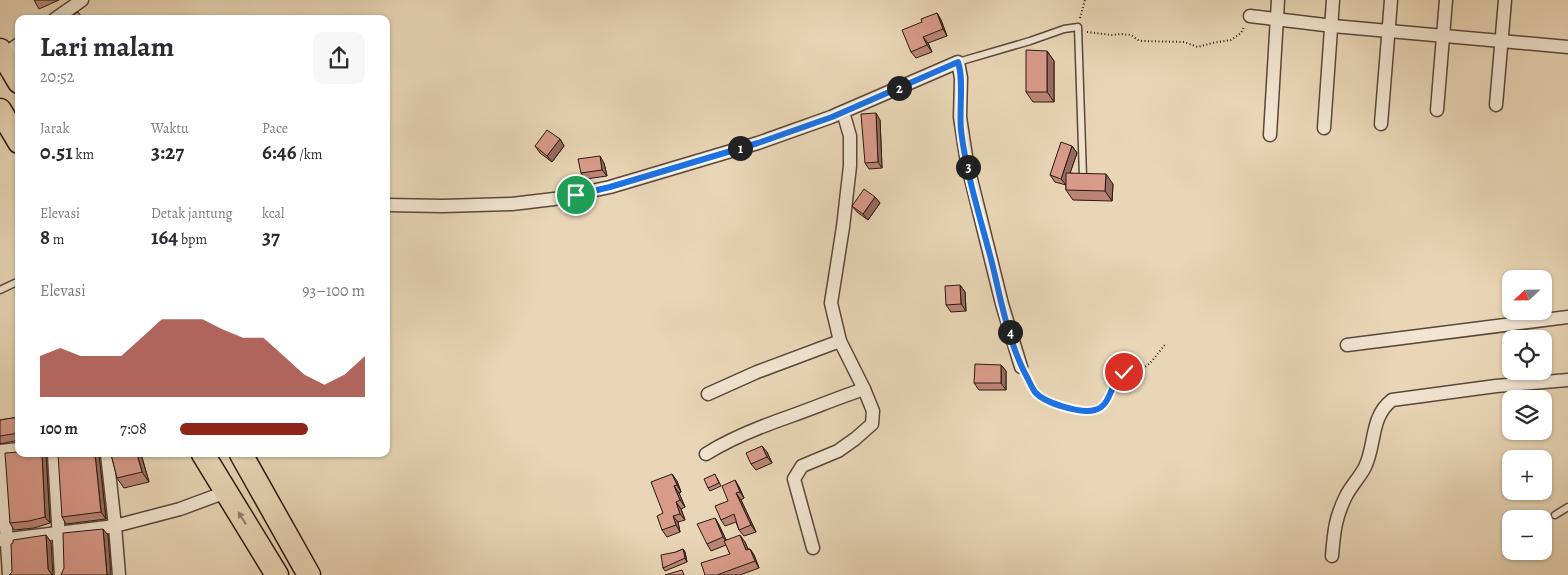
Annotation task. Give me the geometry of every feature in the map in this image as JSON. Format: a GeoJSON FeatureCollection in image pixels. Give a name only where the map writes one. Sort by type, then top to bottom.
{"type":"FeatureCollection","features":[{"type":"Feature","properties":{"kind":"highway"},"geometry":{"type":"LineString","coordinates":[[0,110],[15,135]]}},
{"type":"Feature","properties":{"kind":"highway"},"geometry":{"type":"LineString","coordinates":[[205,457],[276,575]]}},
{"type":"Feature","properties":{"kind":"highway"},"geometry":{"type":"LineString","coordinates":[[243,457],[309,575]]}},
{"type":"Feature","properties":{"kind":"highway"},"geometry":{"type":"LineString","coordinates":[[256,540],[281,523]]}},
{"type":"Feature","properties":{"kind":"street"},"geometry":{"type":"LineString","coordinates":[[61,15],[82,0]]}},
{"type":"Feature","properties":{"kind":"street"},"geometry":{"type":"LineString","coordinates":[[1270,135],[1278,0]]}},
{"type":"Feature","properties":{"kind":"street"},"geometry":{"type":"LineString","coordinates":[[1324,128],[1334,0]]}},
{"type":"Feature","properties":{"kind":"street"},"geometry":{"type":"LineString","coordinates":[[1381,124],[1391,0]]}},
{"type":"Feature","properties":{"kind":"street"},"geometry":{"type":"LineString","coordinates":[[1437,110],[1446,0]]}},
{"type":"Feature","properties":{"kind":"street"},"geometry":{"type":"LineString","coordinates":[[1496,106],[1505,0]]}},
{"type":"Feature","properties":{"kind":"street"},"geometry":{"type":"LineString","coordinates":[[1250,16],[1333,26],[1568,47]]}},
{"type":"Feature","properties":{"kind":"street"},"geometry":{"type":"LineString","coordinates":[[390,205],[512,204],[554,199],[594,191],[758,143],[844,112],[958,62],[961,78],[960,117],[967,164],[1002,304],[1021,367]]}},
{"type":"Feature","properties":{"kind":"street"},"geometry":{"type":"LineString","coordinates":[[813,548],[794,479],[802,466],[838,451],[856,439],[872,424],[873,411],[840,341],[831,304],[850,166],[850,136],[844,112]]}},
{"type":"Feature","properties":{"kind":"street"},"geometry":{"type":"LineString","coordinates":[[1347,346],[1568,317]]}},
{"type":"Feature","properties":{"kind":"street"},"geometry":{"type":"LineString","coordinates":[[708,394],[757,372],[840,341]]}},
{"type":"Feature","properties":{"kind":"street"},"geometry":{"type":"LineString","coordinates":[[1332,556],[1334,524],[1346,496],[1365,467],[1378,417],[1385,406],[1392,400],[1496,386],[1568,380]]}},
{"type":"Feature","properties":{"kind":"street"},"geometry":{"type":"LineString","coordinates":[[706,454],[737,436],[840,397],[864,390]]}},
{"type":"Feature","properties":{"kind":"street"},"geometry":{"type":"LineString","coordinates":[[9,575],[3,539],[0,451],[15,449]]}},
{"type":"Feature","properties":{"kind":"street"},"geometry":{"type":"LineString","coordinates":[[54,457],[61,575]]}},
{"type":"Feature","properties":{"kind":"street"},"geometry":{"type":"LineString","coordinates":[[107,457],[119,575]]}},
{"type":"Feature","properties":{"kind":"street"},"geometry":{"type":"LineString","coordinates":[[3,539],[115,526],[180,509],[226,492]]}},
{"type":"Feature","properties":{"kind":"lane"},"geometry":{"type":"LineString","coordinates":[[958,62],[1064,29],[1078,28],[1083,177]]}},
{"type":"Feature","properties":{"kind":"lane"},"geometry":{"type":"LineString","coordinates":[[0,290],[15,283]]}},
{"type":"Feature","properties":{"kind":"lane"},"geometry":{"type":"LineString","coordinates":[[1554,515],[1568,508]]}},
{"type":"Feature","properties":{"kind":"path"},"geometry":{"type":"LineString","coordinates":[[1085,0],[1078,28],[1088,32],[1131,35],[1142,41],[1184,42],[1198,47],[1231,40],[1241,33],[1250,16]]}},
{"type":"Feature","properties":{"kind":"path"},"geometry":{"type":"LineString","coordinates":[[1021,367],[1034,392],[1044,399],[1077,411],[1093,410],[1098,409],[1104,404],[1121,374],[1145,367],[1165,345]]}},
{"type":"Feature","properties":{"kind":"building"},"geometry":{"type":"Polygon","coordinates":[[[937,13],[943,29],[923,37],[927,45],[911,52],[902,30],[922,22],[921,19],[937,13]]]}},
{"type":"Feature","properties":{"kind":"building"},"geometry":{"type":"Polygon","coordinates":[[[1026,50],[1047,51],[1047,92],[1026,92],[1026,50]]]}},
{"type":"Feature","properties":{"kind":"building"},"geometry":{"type":"Polygon","coordinates":[[[876,113],[878,162],[865,163],[861,114],[876,113]]]}},
{"type":"Feature","properties":{"kind":"building"},"geometry":{"type":"Polygon","coordinates":[[[547,130],[560,139],[547,156],[535,146],[547,130]]]}},
{"type":"Feature","properties":{"kind":"building"},"geometry":{"type":"Polygon","coordinates":[[[1061,142],[1072,146],[1061,179],[1050,175],[1061,142]]]}},
{"type":"Feature","properties":{"kind":"building"},"geometry":{"type":"Polygon","coordinates":[[[600,156],[602,170],[581,173],[578,159],[600,156]]]}},
{"type":"Feature","properties":{"kind":"building"},"geometry":{"type":"Polygon","coordinates":[[[1066,173],[1106,174],[1105,191],[1066,190],[1066,173]]]}},
{"type":"Feature","properties":{"kind":"building"},"geometry":{"type":"Polygon","coordinates":[[[864,189],[875,197],[863,214],[852,206],[864,189]]]}},
{"type":"Feature","properties":{"kind":"building"},"geometry":{"type":"Polygon","coordinates":[[[960,285],[961,304],[946,305],[945,286],[960,285]]]}},
{"type":"Feature","properties":{"kind":"building"},"geometry":{"type":"Polygon","coordinates":[[[975,364],[1001,365],[1001,383],[974,383],[975,364]]]}},
{"type":"Feature","properties":{"kind":"building"},"geometry":{"type":"Polygon","coordinates":[[[15,418],[15,434],[0,436],[0,420],[15,418]]]}},
{"type":"Feature","properties":{"kind":"building"},"geometry":{"type":"Polygon","coordinates":[[[762,446],[767,457],[751,464],[746,453],[762,446]]]}},
{"type":"Feature","properties":{"kind":"building"},"geometry":{"type":"Polygon","coordinates":[[[15,452],[15,457],[42,457],[45,517],[10,523],[5,453],[15,452]]]}},
{"type":"Feature","properties":{"kind":"building"},"geometry":{"type":"Polygon","coordinates":[[[58,457],[95,457],[101,512],[62,517],[58,457]]]}},
{"type":"Feature","properties":{"kind":"building"},"geometry":{"type":"Polygon","coordinates":[[[112,457],[138,457],[142,472],[117,478],[112,457]]]}},
{"type":"Feature","properties":{"kind":"building"},"geometry":{"type":"Polygon","coordinates":[[[672,474],[677,485],[674,486],[680,500],[676,502],[680,514],[673,516],[676,525],[662,530],[657,516],[663,513],[651,482],[672,474]]]}},
{"type":"Feature","properties":{"kind":"building"},"geometry":{"type":"Polygon","coordinates":[[[715,474],[719,483],[708,488],[704,479],[715,474]]]}},
{"type":"Feature","properties":{"kind":"building"},"geometry":{"type":"Polygon","coordinates":[[[735,480],[740,492],[736,493],[751,525],[739,530],[734,514],[721,520],[715,506],[728,501],[722,486],[735,480]]]}},
{"type":"Feature","properties":{"kind":"building"},"geometry":{"type":"Polygon","coordinates":[[[715,518],[723,537],[707,544],[697,524],[715,518]]]}},
{"type":"Feature","properties":{"kind":"building"},"geometry":{"type":"Polygon","coordinates":[[[103,529],[107,575],[61,575],[64,568],[63,533],[103,529]]]}},
{"type":"Feature","properties":{"kind":"building"},"geometry":{"type":"Polygon","coordinates":[[[46,535],[48,569],[52,575],[9,575],[12,572],[11,544],[13,540],[46,535]]]}},
{"type":"Feature","properties":{"kind":"building"},"geometry":{"type":"Polygon","coordinates":[[[740,535],[746,550],[750,549],[755,561],[717,575],[705,575],[701,563],[730,554],[724,541],[740,535]]]}},
{"type":"Feature","properties":{"kind":"building"},"geometry":{"type":"Polygon","coordinates":[[[683,549],[685,558],[663,568],[661,555],[683,549]]]}},
{"type":"Feature","properties":{"kind":"building"},"geometry":{"type":"Polygon","coordinates":[[[682,570],[684,575],[665,575],[682,570]]]}},
{"type":"Feature","properties":{"kind":"route"},"geometry":{"type":"LineString","coordinates":[[576,195],[610,187],[758,143],[832,117],[958,62],[961,78],[960,117],[967,164],[1013,344],[1021,367],[1032,388],[1037,395],[1044,399],[1077,411],[1093,410],[1098,409],[1104,404],[1116,380],[1124,372]]}}]}
